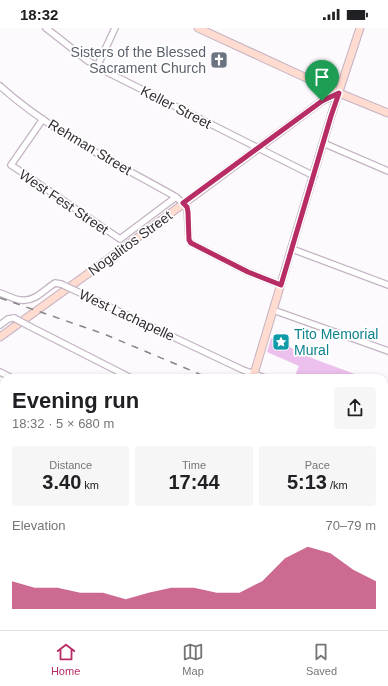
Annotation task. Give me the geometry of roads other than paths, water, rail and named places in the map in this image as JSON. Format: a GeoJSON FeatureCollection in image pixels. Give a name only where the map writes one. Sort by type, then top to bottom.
{"type":"FeatureCollection","features":[{"type":"Feature","properties":{"kind":"main road"},"geometry":{"type":"LineString","coordinates":[[198,28],[339,93],[388,113]]}},
{"type":"Feature","properties":{"kind":"main road"},"geometry":{"type":"LineString","coordinates":[[254,374],[323,143],[360,28]]}},
{"type":"Feature","properties":{"kind":"main road","name":"Nogalitos Street"},"geometry":{"type":"LineString","coordinates":[[0,337],[322,101],[339,93]]}},
{"type":"Feature","properties":{"kind":"street","name":"Keller Street"},"geometry":{"type":"LineString","coordinates":[[46,28],[97,66],[314,176]]}},
{"type":"Feature","properties":{"kind":"street"},"geometry":{"type":"LineString","coordinates":[[97,66],[115,28]]}},
{"type":"Feature","properties":{"kind":"street","name":"Rehman Street"},"geometry":{"type":"LineString","coordinates":[[0,86],[16,100],[87,147],[176,197],[183,203]]}},
{"type":"Feature","properties":{"kind":"street","name":"West Fest Street"},"geometry":{"type":"LineString","coordinates":[[43,118],[11,166],[120,239],[176,197]]}},
{"type":"Feature","properties":{"kind":"street"},"geometry":{"type":"LineString","coordinates":[[323,143],[388,171]]}},
{"type":"Feature","properties":{"kind":"street"},"geometry":{"type":"LineString","coordinates":[[183,203],[187,207],[189,240],[191,243],[248,272],[281,285]]}},
{"type":"Feature","properties":{"kind":"street"},"geometry":{"type":"LineString","coordinates":[[292,249],[388,285]]}},
{"type":"Feature","properties":{"kind":"street","name":"West Lachapelle"},"geometry":{"type":"LineString","coordinates":[[0,293],[21,300],[28,300],[55,283],[61,284],[247,374]]}},
{"type":"Feature","properties":{"kind":"street"},"geometry":{"type":"LineString","coordinates":[[273,310],[388,351]]}},
{"type":"Feature","properties":{"kind":"street"},"geometry":{"type":"LineString","coordinates":[[0,325],[8,319],[14,318],[123,374]]}},
{"type":"Feature","properties":{"kind":"railway"},"geometry":{"type":"LineString","coordinates":[[0,298],[104,334],[199,374]]}},
{"type":"Feature","properties":{"kind":"place","name":"Sisters of the Blessed Sacrament Church"},"geometry":{"type":"Point","coordinates":[219,60]}},
{"type":"Feature","properties":{"kind":"place","name":"Tito Memorial Mural"},"geometry":{"type":"Point","coordinates":[281,342]}}]}
